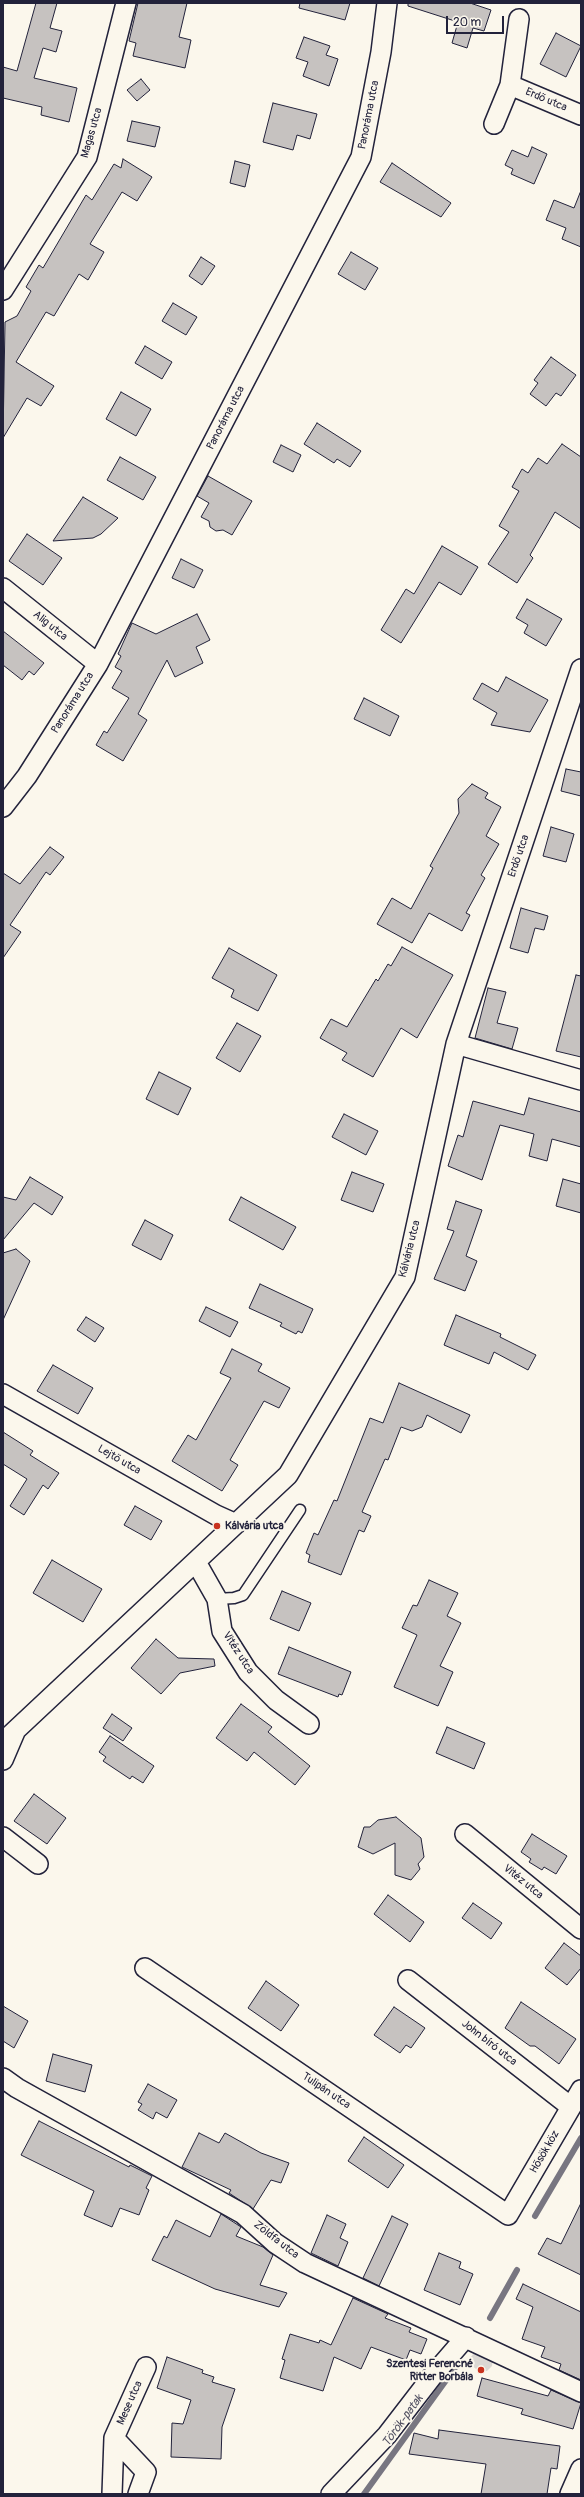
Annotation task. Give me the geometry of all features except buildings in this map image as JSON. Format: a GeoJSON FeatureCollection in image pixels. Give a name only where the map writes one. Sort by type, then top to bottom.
{"type":"FeatureCollection","features":[{"type":"Feature","properties":{"kind":"street","name":"Magas utca"},"geometry":{"type":"LineString","coordinates":[[3,290],[87,157],[126,3]]}},
{"type":"Feature","properties":{"kind":"street","name":"Panoráma utca"},"geometry":{"type":"LineString","coordinates":[[3,808],[28,776],[98,664],[361,157],[381,52],[387,3]]}},
{"type":"Feature","properties":{"kind":"street"},"geometry":{"type":"LineString","coordinates":[[494,124],[510,85],[519,19]]}},
{"type":"Feature","properties":{"kind":"street","name":"Erdő utca"},"geometry":{"type":"LineString","coordinates":[[510,85],[581,115]]}},
{"type":"Feature","properties":{"kind":"street","name":"Alig utca"},"geometry":{"type":"LineString","coordinates":[[3,588],[98,664]]}},
{"type":"Feature","properties":{"kind":"street","name":"Erdő utca"},"geometry":{"type":"LineString","coordinates":[[456,1044],[581,669]]}},
{"type":"Feature","properties":{"kind":"street"},"geometry":{"type":"LineString","coordinates":[[456,1044],[581,1080]]}},
{"type":"Feature","properties":{"kind":"street","name":"Kálvária utca"},"geometry":{"type":"LineString","coordinates":[[3,1742],[288,1474],[405,1277],[456,1044]]}},
{"type":"Feature","properties":{"kind":"street","name":"Lejtő utca"},"geometry":{"type":"LineString","coordinates":[[3,1394],[216,1515],[236,1524]]}},
{"type":"Feature","properties":{"kind":"street","name":"Vitéz utca"},"geometry":{"type":"LineString","coordinates":[[196,1562],[217,1599],[222,1631],[248,1672],[276,1700],[309,1724]]}},
{"type":"Feature","properties":{"kind":"street","name":"Kálvária utca"},"geometry":{"type":"LineString","coordinates":[[3,1760],[16,1729]]}},
{"type":"Feature","properties":{"kind":"street","name":"Vitéz utca"},"geometry":{"type":"LineString","coordinates":[[465,1834],[581,1929]]}},
{"type":"Feature","properties":{"kind":"street"},"geometry":{"type":"LineString","coordinates":[[3,1837],[38,1864]]}},
{"type":"Feature","properties":{"kind":"street","name":"Tulipán utca"},"geometry":{"type":"LineString","coordinates":[[144,1968],[508,2215]]}},
{"type":"Feature","properties":{"kind":"street","name":"John bíró utca"},"geometry":{"type":"LineString","coordinates":[[408,1980],[571,2107]]}},
{"type":"Feature","properties":{"kind":"street","name":"Zöldfa utca"},"geometry":{"type":"LineString","coordinates":[[3,2078],[243,2214],[275,2243],[305,2263],[581,2392]]}},
{"type":"Feature","properties":{"kind":"street","name":"Hősök köz"},"geometry":{"type":"LineString","coordinates":[[508,2215],[581,2090]]}},
{"type":"Feature","properties":{"kind":"street"},"geometry":{"type":"LineString","coordinates":[[331,2494],[387,2435],[434,2374],[466,2337]]}},
{"type":"Feature","properties":{"kind":"street","name":"Mese utca"},"geometry":{"type":"LineString","coordinates":[[112,2494],[114,2438],[146,2367]]}},
{"type":"Feature","properties":{"kind":"street","name":"Mese utca"},"geometry":{"type":"LineString","coordinates":[[114,2438],[146,2472],[138,2494]]}},
{"type":"Feature","properties":{"kind":"street"},"geometry":{"type":"LineString","coordinates":[[570,2494],[581,2469]]}},
{"type":"Feature","properties":{"kind":"lane"},"geometry":{"type":"LineString","coordinates":[[217,1599],[234,1598],[243,1595],[300,1510]]}},
{"type":"Feature","properties":{"kind":"shaded area"},"geometry":{"type":"Polygon","coordinates":[[[475,2352],[493,2358],[492,2366],[487,2371],[480,2372],[471,2365],[470,2358],[475,2352]]]}},
{"type":"Feature","properties":{"kind":"waterway","name":"Török-patak"},"geometry":{"type":"LineString","coordinates":[[535,2216],[581,2138]]}},
{"type":"Feature","properties":{"kind":"waterway","name":"Török-patak"},"geometry":{"type":"LineString","coordinates":[[490,2318],[517,2270]]}},
{"type":"Feature","properties":{"kind":"waterway","name":"Török-patak"},"geometry":{"type":"LineString","coordinates":[[364,2494],[460,2361]]}},
{"type":"Feature","properties":{"kind":"place","name":"Kálvária utca"},"geometry":{"type":"Point","coordinates":[217,1526]}},
{"type":"Feature","properties":{"kind":"place","name":"Szentesi Ferencné Ritter Borbála"},"geometry":{"type":"Point","coordinates":[481,2370]}}]}
